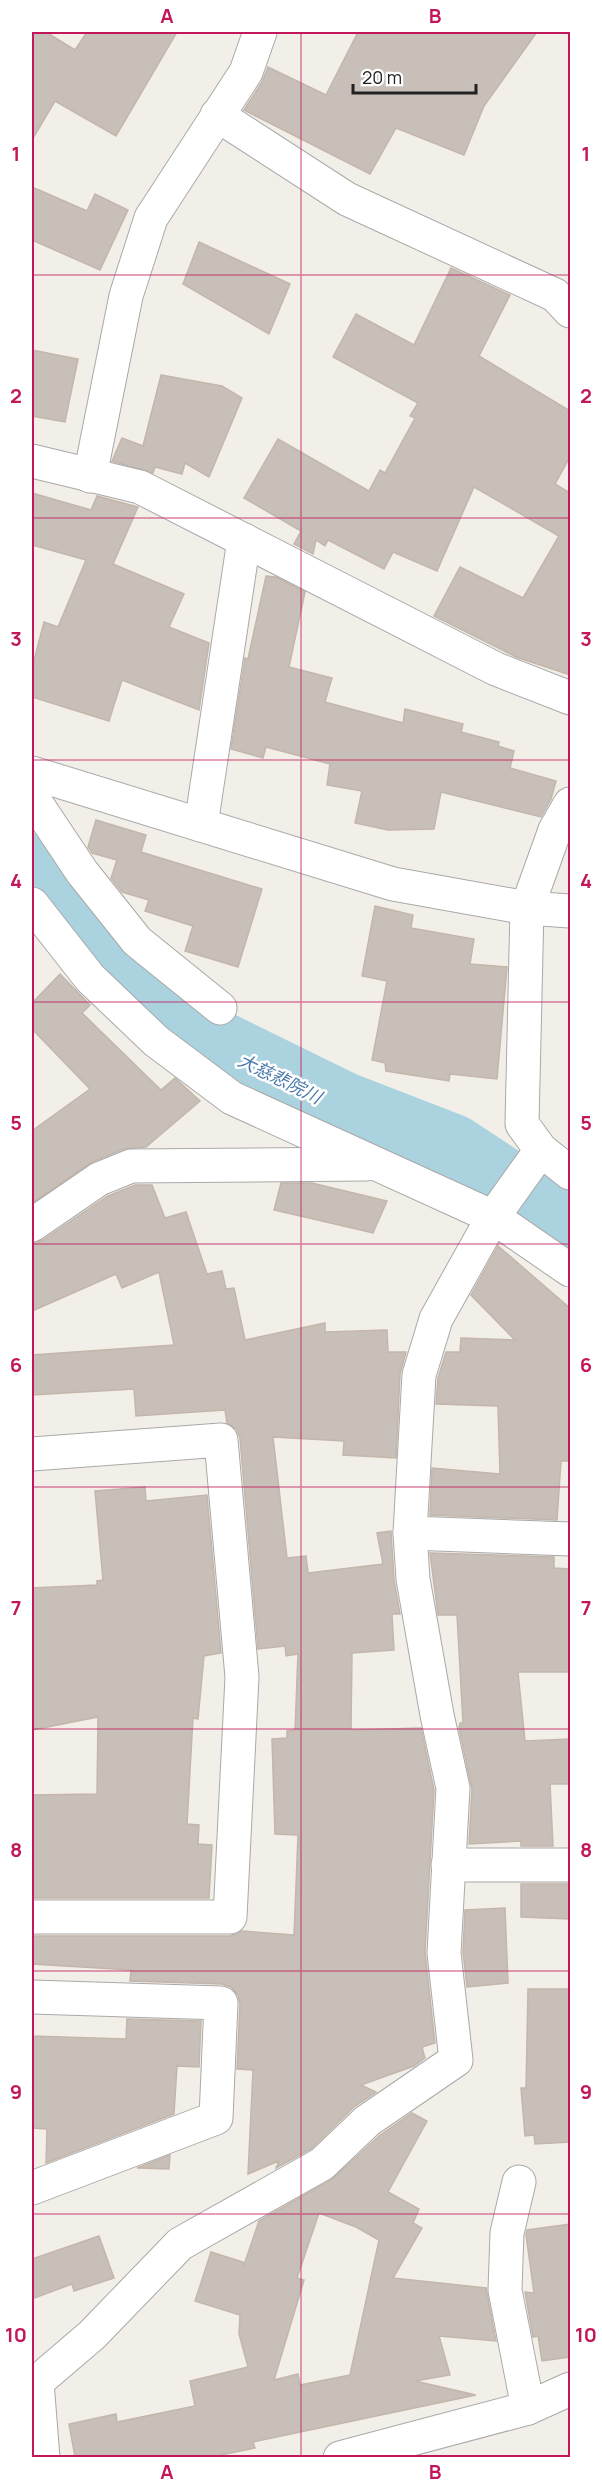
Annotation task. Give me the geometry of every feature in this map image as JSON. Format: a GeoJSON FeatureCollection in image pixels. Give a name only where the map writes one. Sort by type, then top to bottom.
{"type":"FeatureCollection","features":[{"type":"Feature","properties":{"kind":"street"},"geometry":{"type":"LineString","coordinates":[[90,476],[126,296],[151,218],[246,72],[260,32]]}},
{"type":"Feature","properties":{"kind":"street"},"geometry":{"type":"LineString","coordinates":[[217,116],[347,199],[555,295],[570,311]]}},
{"type":"Feature","properties":{"kind":"street"},"geometry":{"type":"LineString","coordinates":[[32,461],[140,487],[496,669],[570,698]]}},
{"type":"Feature","properties":{"kind":"street"},"geometry":{"type":"LineString","coordinates":[[201,825],[244,540]]}},
{"type":"Feature","properties":{"kind":"street"},"geometry":{"type":"LineString","coordinates":[[32,773],[393,884],[527,908],[570,911]]}},
{"type":"Feature","properties":{"kind":"street"},"geometry":{"type":"LineString","coordinates":[[32,797],[82,872],[137,941],[220,1008]]}},
{"type":"Feature","properties":{"kind":"street"},"geometry":{"type":"LineString","coordinates":[[570,804],[555,830],[527,908],[522,1124],[542,1150],[570,1173]]}},
{"type":"Feature","properties":{"kind":"street"},"geometry":{"type":"LineString","coordinates":[[32,904],[90,978],[156,1041],[232,1098],[493,1217],[570,1270]]}},
{"type":"Feature","properties":{"kind":"street"},"geometry":{"type":"LineString","coordinates":[[43,2457],[34,2374],[92,2335],[180,2244],[322,2164],[367,2121],[456,2060],[444,1953],[453,1788],[437,1715],[413,1579],[410,1533],[419,1375],[436,1319],[493,1217],[542,1150]]}},
{"type":"Feature","properties":{"kind":"street"},"geometry":{"type":"LineString","coordinates":[[32,1225],[99,1179],[131,1166],[377,1164]]}},
{"type":"Feature","properties":{"kind":"street"},"geometry":{"type":"LineString","coordinates":[[32,1454],[221,1440],[242,1677],[230,1917],[32,1917]]}},
{"type":"Feature","properties":{"kind":"street"},"geometry":{"type":"LineString","coordinates":[[410,1533],[570,1539]]}},
{"type":"Feature","properties":{"kind":"street"},"geometry":{"type":"LineString","coordinates":[[448,1865],[570,1865]]}},
{"type":"Feature","properties":{"kind":"street"},"geometry":{"type":"LineString","coordinates":[[32,1997],[221,2002],[216,2118],[32,2188]]}},
{"type":"Feature","properties":{"kind":"street"},"geometry":{"type":"LineString","coordinates":[[519,2182],[507,2233],[505,2290],[528,2408]]}},
{"type":"Feature","properties":{"kind":"street"},"geometry":{"type":"LineString","coordinates":[[340,2457],[528,2408],[570,2389]]}},
{"type":"Feature","properties":{"kind":"building"},"geometry":{"type":"Polygon","coordinates":[[[32,32],[46,32],[75,50],[87,32],[177,32],[116,136],[55,101],[32,140],[32,32]]]}},
{"type":"Feature","properties":{"kind":"building"},"geometry":{"type":"Polygon","coordinates":[[[358,32],[537,32],[484,106],[464,155],[396,128],[370,174],[244,110],[262,82],[268,67],[326,95],[358,32]]]}},
{"type":"Feature","properties":{"kind":"building"},"geometry":{"type":"Polygon","coordinates":[[[32,187],[87,211],[95,194],[128,210],[100,270],[32,240],[32,187]]]}},
{"type":"Feature","properties":{"kind":"building"},"geometry":{"type":"Polygon","coordinates":[[[199,242],[290,284],[269,334],[183,284],[199,242]]]}},
{"type":"Feature","properties":{"kind":"building"},"geometry":{"type":"Polygon","coordinates":[[[451,268],[510,295],[479,356],[570,411],[570,457],[555,484],[570,493],[570,675],[516,657],[434,616],[460,567],[523,598],[559,536],[474,487],[437,571],[393,552],[384,569],[328,540],[325,546],[316,540],[313,554],[294,544],[301,531],[244,498],[278,439],[369,491],[380,470],[385,473],[415,418],[410,416],[418,403],[333,357],[356,314],[414,345],[451,268]]]}},
{"type":"Feature","properties":{"kind":"building"},"geometry":{"type":"Polygon","coordinates":[[[32,350],[78,359],[65,422],[32,416],[32,350]]]}},
{"type":"Feature","properties":{"kind":"building"},"geometry":{"type":"Polygon","coordinates":[[[161,375],[222,386],[242,398],[209,477],[185,463],[182,474],[155,467],[153,473],[112,461],[122,438],[143,446],[161,375]]]}},
{"type":"Feature","properties":{"kind":"building"},"geometry":{"type":"Polygon","coordinates":[[[32,493],[91,510],[97,496],[138,507],[113,564],[184,594],[169,627],[209,643],[199,710],[122,680],[109,721],[32,697],[32,668],[44,622],[58,627],[86,560],[32,545],[32,493]]]}},
{"type":"Feature","properties":{"kind":"building"},"geometry":{"type":"Polygon","coordinates":[[[266,576],[276,577],[305,592],[289,667],[332,678],[325,702],[403,723],[405,709],[463,724],[461,732],[499,742],[498,746],[514,751],[510,768],[556,781],[551,799],[541,817],[441,792],[434,829],[388,830],[355,823],[362,791],[327,785],[330,764],[266,747],[263,758],[231,749],[245,658],[248,659],[266,576]]]}},
{"type":"Feature","properties":{"kind":"building"},"geometry":{"type":"Polygon","coordinates":[[[96,820],[146,835],[141,852],[262,889],[238,967],[185,951],[193,926],[145,911],[149,900],[122,892],[111,878],[117,860],[92,853],[88,847],[96,820]]]}},
{"type":"Feature","properties":{"kind":"building"},"geometry":{"type":"Polygon","coordinates":[[[375,906],[413,915],[411,928],[474,939],[470,964],[507,967],[497,1079],[450,1074],[449,1081],[386,1071],[385,1063],[372,1060],[387,981],[362,976],[375,906]]]}},
{"type":"Feature","properties":{"kind":"building"},"geometry":{"type":"Polygon","coordinates":[[[60,974],[90,1005],[82,1013],[161,1090],[175,1078],[200,1101],[146,1147],[124,1149],[92,1162],[32,1203],[32,1131],[90,1089],[32,1029],[32,1003],[60,974]]]}},
{"type":"Feature","properties":{"kind":"building"},"geometry":{"type":"Polygon","coordinates":[[[281,1183],[312,1183],[387,1201],[373,1233],[274,1210],[281,1183]]]}},
{"type":"Feature","properties":{"kind":"building"},"geometry":{"type":"Polygon","coordinates":[[[135,1185],[152,1185],[165,1218],[186,1212],[207,1274],[222,1271],[226,1289],[234,1288],[245,1340],[325,1323],[325,1332],[387,1330],[388,1352],[406,1352],[400,1374],[396,1458],[343,1455],[344,1441],[273,1437],[287,1558],[306,1556],[308,1573],[383,1564],[377,1533],[391,1531],[394,1580],[400,1614],[392,1614],[394,1650],[352,1653],[351,1730],[421,1728],[434,1790],[425,1952],[435,2043],[422,2047],[425,2058],[414,2066],[361,2085],[376,2092],[354,2107],[311,2149],[276,2168],[279,2161],[248,2174],[253,2070],[237,2069],[240,2004],[238,1995],[231,1987],[222,1984],[130,1981],[131,1970],[32,1964],[32,1936],[230,1936],[242,1931],[294,1935],[298,1835],[275,1834],[272,1739],[287,1738],[287,1731],[295,1730],[298,1654],[286,1656],[285,1646],[258,1649],[240,1438],[237,1430],[227,1423],[225,1410],[136,1416],[134,1389],[32,1395],[32,1355],[174,1345],[159,1272],[122,1288],[116,1274],[32,1311],[32,1243],[43,1240],[108,1196],[135,1185]]]}},
{"type":"Feature","properties":{"kind":"building"},"geometry":{"type":"Polygon","coordinates":[[[498,1246],[570,1308],[570,1461],[561,1461],[557,1520],[430,1515],[432,1468],[500,1474],[498,1406],[436,1404],[438,1378],[446,1352],[460,1352],[461,1338],[515,1340],[471,1295],[498,1246]]]}},
{"type":"Feature","properties":{"kind":"building"},"geometry":{"type":"Polygon","coordinates":[[[145,1487],[146,1501],[207,1495],[221,1653],[204,1656],[198,1719],[193,1718],[187,1824],[199,1825],[198,1844],[212,1845],[209,1898],[32,1898],[32,1795],[97,1794],[98,1717],[32,1730],[32,1588],[97,1585],[97,1581],[103,1580],[95,1491],[145,1487]]]}},
{"type":"Feature","properties":{"kind":"building"},"geometry":{"type":"Polygon","coordinates":[[[430,1553],[554,1557],[554,1568],[570,1569],[570,1672],[518,1672],[525,1741],[570,1739],[570,1784],[550,1784],[553,1846],[521,1846],[521,1841],[469,1844],[472,1789],[459,1728],[460,1723],[463,1723],[457,1615],[438,1615],[430,1553]]]}},
{"type":"Feature","properties":{"kind":"building"},"geometry":{"type":"Polygon","coordinates":[[[521,1884],[570,1884],[570,1919],[521,1917],[521,1884]]]}},
{"type":"Feature","properties":{"kind":"building"},"geometry":{"type":"Polygon","coordinates":[[[505,1908],[508,1983],[467,1987],[463,1952],[465,1910],[505,1908]]]}},
{"type":"Feature","properties":{"kind":"building"},"geometry":{"type":"Polygon","coordinates":[[[528,1989],[570,1989],[570,2142],[535,2144],[534,2135],[525,2136],[521,2088],[526,2088],[528,1989]]]}},
{"type":"Feature","properties":{"kind":"building"},"geometry":{"type":"Polygon","coordinates":[[[127,2019],[201,2021],[199,2067],[177,2066],[174,2114],[46,2163],[47,2129],[32,2128],[32,2036],[126,2039],[127,2019]]]}},
{"type":"Feature","properties":{"kind":"building"},"geometry":{"type":"Polygon","coordinates":[[[412,2113],[427,2121],[388,2192],[419,2209],[413,2223],[422,2228],[393,2278],[486,2288],[496,2341],[439,2336],[450,2375],[415,2381],[476,2395],[253,2442],[255,2448],[212,2457],[75,2457],[69,2424],[116,2414],[117,2422],[195,2406],[190,2381],[248,2367],[239,2334],[240,2315],[195,2301],[211,2252],[243,2262],[244,2265],[259,2221],[331,2180],[379,2136],[412,2113]],[[319,2213],[297,2278],[304,2280],[274,2380],[298,2374],[300,2385],[350,2375],[379,2240],[356,2227],[319,2213]]]}},
{"type":"Feature","properties":{"kind":"building"},"geometry":{"type":"Polygon","coordinates":[[[170,2155],[169,2169],[137,2168],[170,2155]]]}},
{"type":"Feature","properties":{"kind":"building"},"geometry":{"type":"Polygon","coordinates":[[[570,2224],[570,2357],[542,2361],[538,2336],[533,2337],[525,2292],[534,2293],[527,2230],[570,2224]]]}},
{"type":"Feature","properties":{"kind":"building"},"geometry":{"type":"Polygon","coordinates":[[[99,2236],[114,2278],[74,2291],[72,2284],[32,2299],[32,2259],[99,2236]]]}},
{"type":"Feature","properties":{"kind":"waterway","name":"大慈悲院川"},"geometry":{"type":"LineString","coordinates":[[32,870],[104,957],[207,1042],[341,1108],[452,1151],[570,1229]]}}]}
